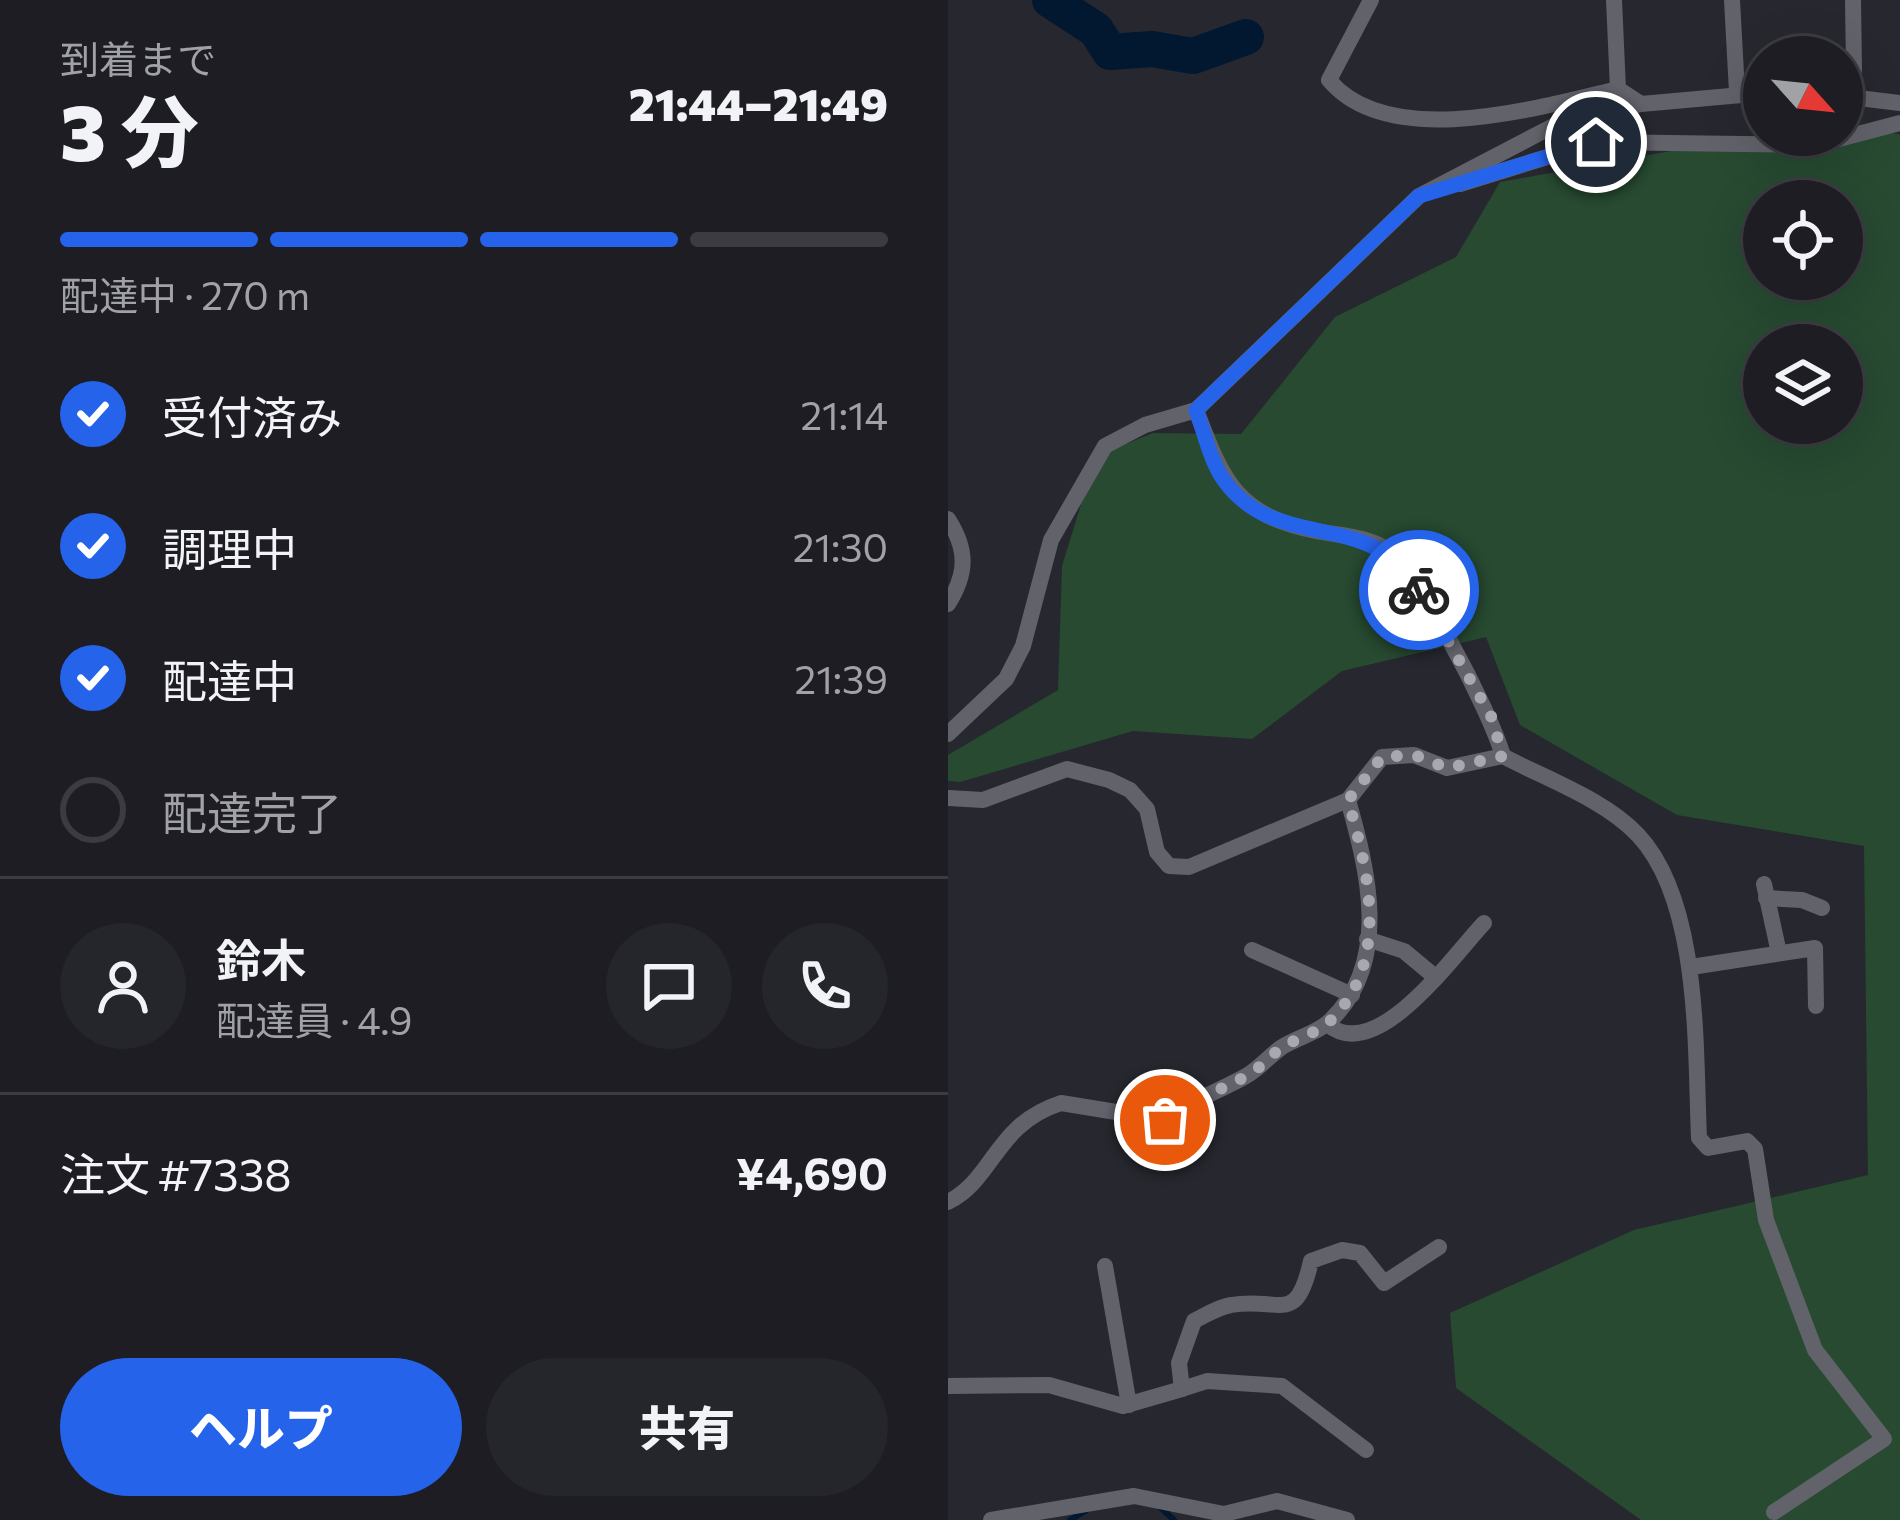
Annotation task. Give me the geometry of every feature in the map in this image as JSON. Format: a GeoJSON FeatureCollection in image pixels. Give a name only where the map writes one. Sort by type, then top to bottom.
{"type":"FeatureCollection","features":[{"type":"Feature","properties":{"kind":"street"},"geometry":{"type":"LineString","coordinates":[[1372,0],[1329,80],[1339,92],[1389,116],[1497,118],[1618,89],[1641,104]]}},
{"type":"Feature","properties":{"kind":"street"},"geometry":{"type":"LineString","coordinates":[[1614,0],[1618,89]]}},
{"type":"Feature","properties":{"kind":"street"},"geometry":{"type":"LineString","coordinates":[[1732,0],[1737,92]]}},
{"type":"Feature","properties":{"kind":"street"},"geometry":{"type":"LineString","coordinates":[[1853,0],[1854,36]]}},
{"type":"Feature","properties":{"kind":"street"},"geometry":{"type":"LineString","coordinates":[[948,734],[1006,679],[1023,646],[1051,540],[1105,446],[1145,425],[1196,410],[1419,196],[1559,123],[1641,104],[1743,92]]}},
{"type":"Feature","properties":{"kind":"street"},"geometry":{"type":"LineString","coordinates":[[1863,98],[1900,103]]}},
{"type":"Feature","properties":{"kind":"street"},"geometry":{"type":"LineString","coordinates":[[1419,196],[1596,142],[1816,145],[1900,123]]}},
{"type":"Feature","properties":{"kind":"street"},"geometry":{"type":"LineString","coordinates":[[1196,410],[1222,478],[1250,506],[1292,526],[1374,542],[1394,556],[1474,683],[1503,756]]}},
{"type":"Feature","properties":{"kind":"street"},"geometry":{"type":"LineString","coordinates":[[948,519],[965,562],[962,582],[948,604]]}},
{"type":"Feature","properties":{"kind":"street"},"geometry":{"type":"LineString","coordinates":[[948,798],[982,800],[1067,769],[1088,774],[1130,790],[1147,808],[1157,852],[1169,866],[1190,867],[1348,800],[1382,757],[1414,755],[1447,768],[1503,756],[1592,803],[1638,835],[1661,872],[1691,967],[1699,1138],[1708,1148],[1747,1142],[1755,1149],[1766,1220],[1815,1349],[1884,1439],[1774,1512]]}},
{"type":"Feature","properties":{"kind":"street"},"geometry":{"type":"LineString","coordinates":[[948,1202],[966,1192],[1014,1126],[1046,1108],[1061,1103],[1165,1120],[1198,1094],[1248,1076],[1281,1048],[1328,1024],[1352,995],[1367,938],[1372,886],[1348,800]]}},
{"type":"Feature","properties":{"kind":"street"},"geometry":{"type":"LineString","coordinates":[[1779,953],[1765,891],[1822,908]]}},
{"type":"Feature","properties":{"kind":"street"},"geometry":{"type":"LineString","coordinates":[[1328,1024],[1341,1036],[1358,1038],[1391,1022],[1484,923]]}},
{"type":"Feature","properties":{"kind":"street"},"geometry":{"type":"LineString","coordinates":[[1367,938],[1404,951],[1434,976]]}},
{"type":"Feature","properties":{"kind":"street"},"geometry":{"type":"LineString","coordinates":[[1691,967],[1815,948],[1816,1006]]}},
{"type":"Feature","properties":{"kind":"street"},"geometry":{"type":"LineString","coordinates":[[1252,950],[1352,995]]}},
{"type":"Feature","properties":{"kind":"street"},"geometry":{"type":"LineString","coordinates":[[1182,1389],[1183,1342],[1195,1322],[1214,1310],[1234,1304],[1292,1304],[1304,1294],[1311,1261],[1342,1250],[1360,1253],[1384,1283],[1439,1247]]}},
{"type":"Feature","properties":{"kind":"street"},"geometry":{"type":"LineString","coordinates":[[1105,1266],[1129,1405]]}},
{"type":"Feature","properties":{"kind":"street"},"geometry":{"type":"LineString","coordinates":[[948,1386],[1048,1384],[1129,1405],[1207,1381],[1282,1386],[1366,1450]]}},
{"type":"Feature","properties":{"kind":"street"},"geometry":{"type":"LineString","coordinates":[[991,1520],[1056,1516],[1085,1501],[1134,1496],[1224,1514],[1277,1501],[1347,1520]]}},
{"type":"Feature","properties":{"kind":"green space"},"geometry":{"type":"Polygon","coordinates":[[[1863,131],[1900,134],[1900,1520],[1641,1520],[1456,1388],[1450,1313],[1634,1230],[1868,1175],[1864,846],[1677,815],[1520,725],[1486,637],[1342,671],[1252,739],[1133,731],[960,782],[948,781],[948,755],[1058,690],[1062,566],[1096,456],[1153,433],[1241,434],[1335,317],[1456,257],[1500,182],[1743,138],[1743,156],[1863,156],[1863,131]]]}},
{"type":"Feature","properties":{"kind":"waterway"},"geometry":{"type":"LineString","coordinates":[[1050,0],[1096,30],[1110,52],[1152,49],[1193,56],[1246,37]]}},
{"type":"Feature","properties":{"kind":"waterway"},"geometry":{"type":"LineString","coordinates":[[1159,1506],[1174,1520]]}},
{"type":"Feature","properties":{"kind":"waterway"},"geometry":{"type":"LineString","coordinates":[[1070,1520],[1087,1510]]}},
{"type":"Feature","properties":{"kind":"way so far"},"geometry":{"type":"LineString","coordinates":[[1165,1120],[1198,1094],[1248,1076],[1281,1048],[1328,1024],[1352,995],[1367,938],[1372,886],[1348,800],[1359,792],[1382,757],[1414,755],[1447,768],[1503,756],[1491,716],[1419,590]]}},
{"type":"Feature","properties":{"kind":"route"},"geometry":{"type":"LineString","coordinates":[[1419,590],[1394,556],[1374,542],[1292,526],[1250,506],[1222,478],[1196,410],[1419,196],[1596,142]]}}]}
